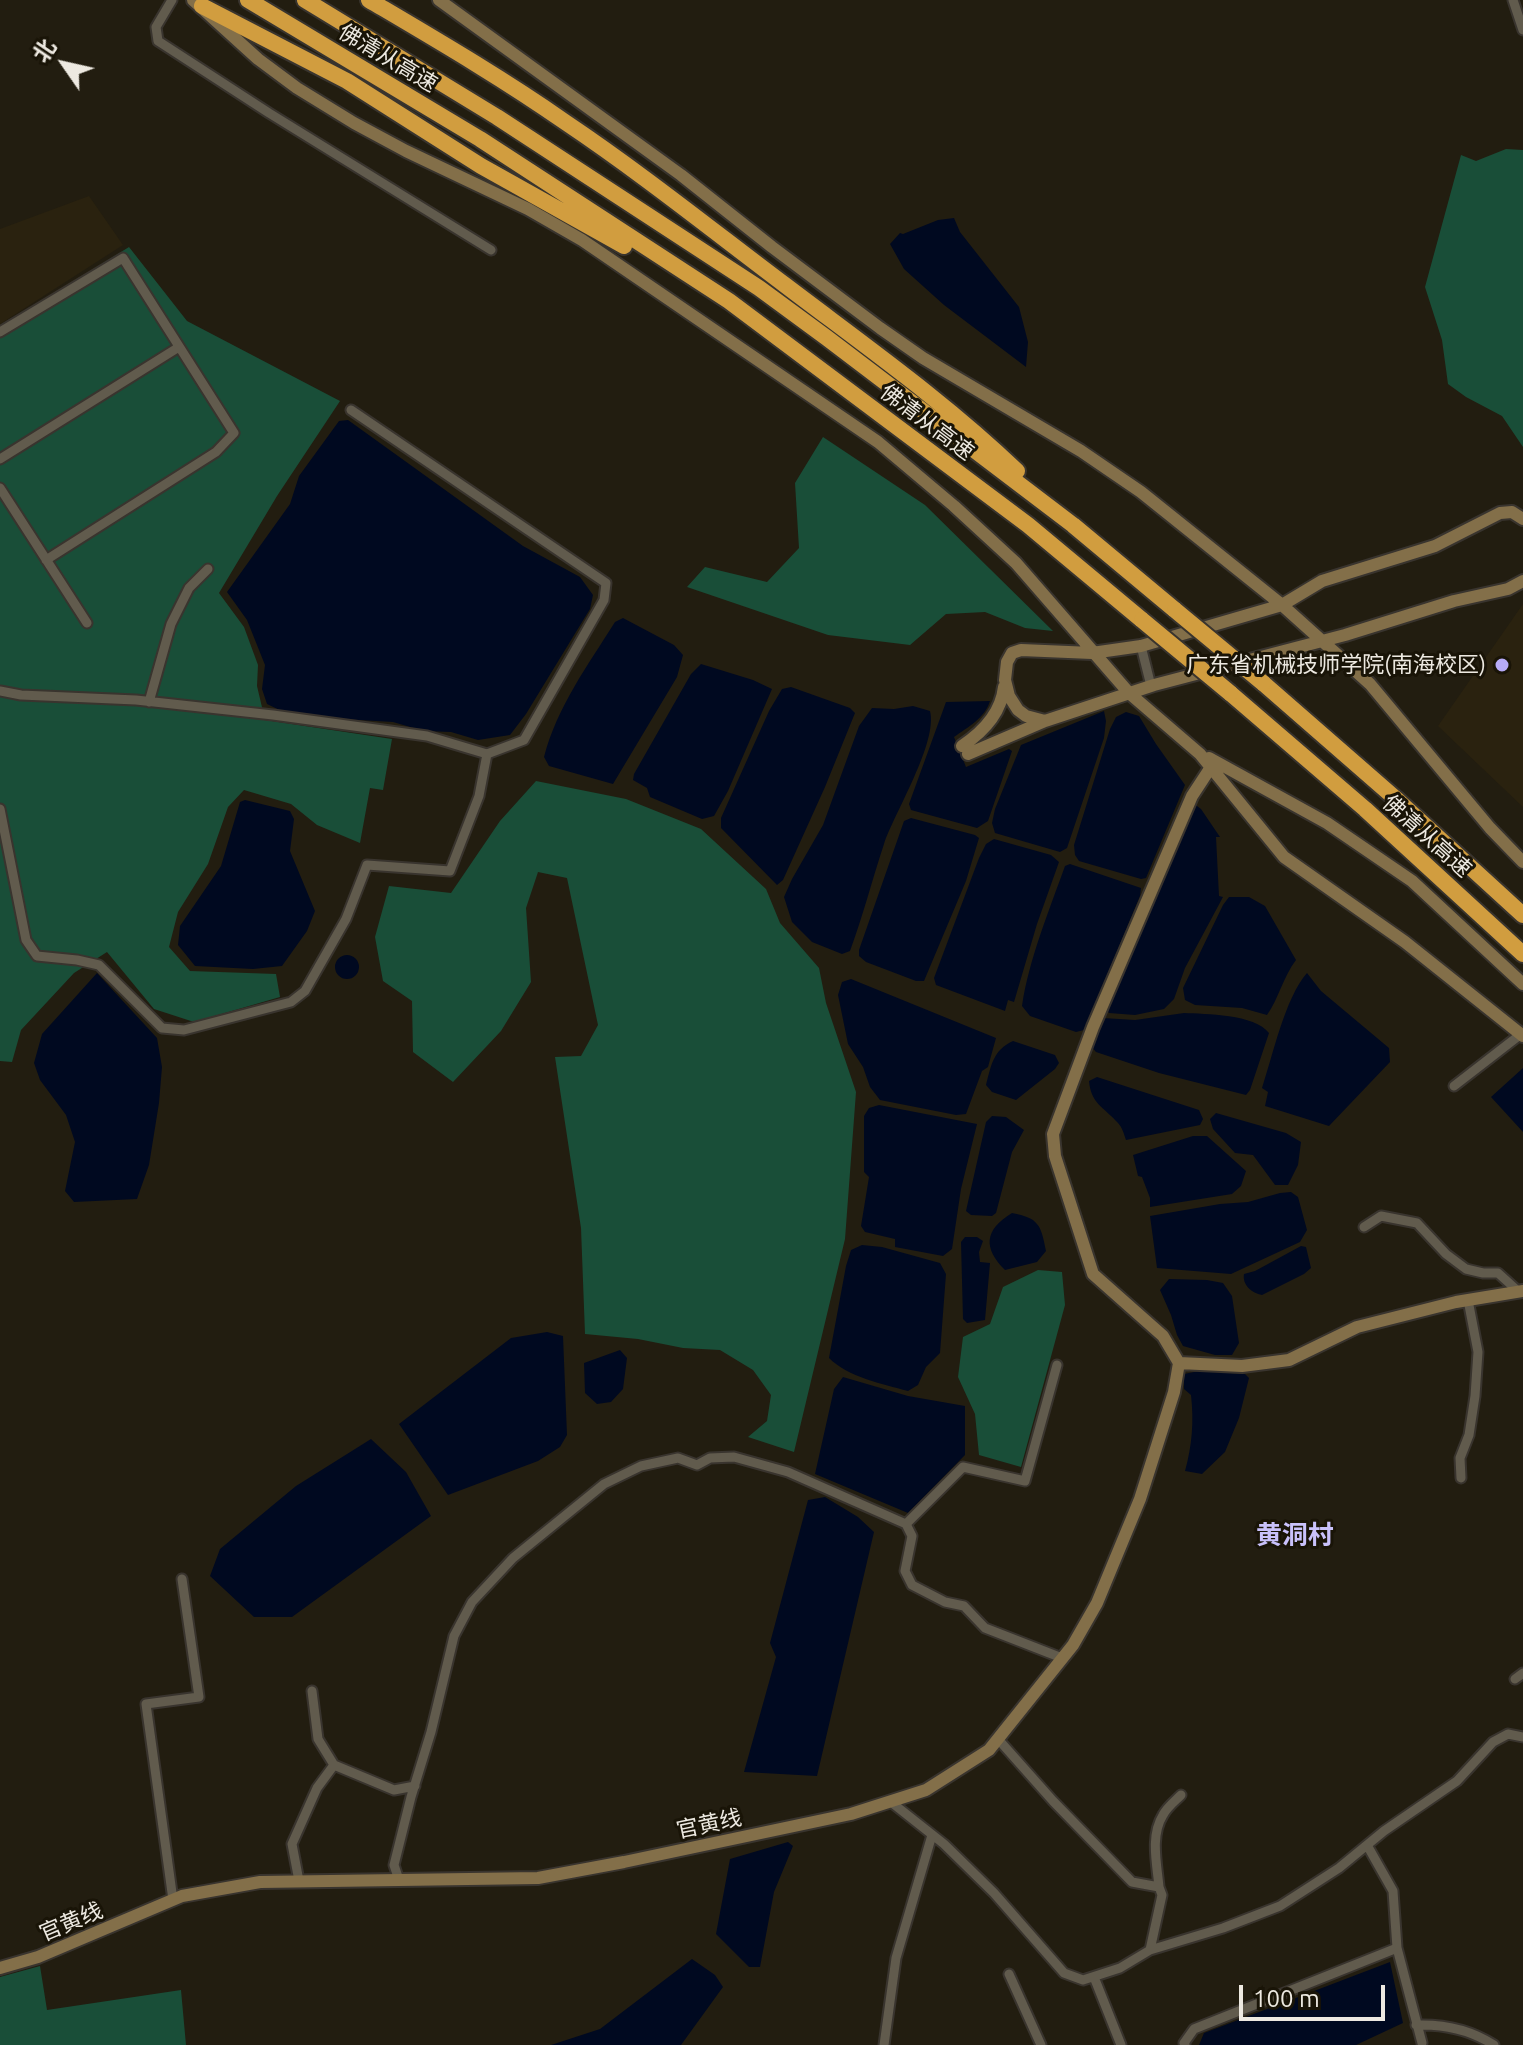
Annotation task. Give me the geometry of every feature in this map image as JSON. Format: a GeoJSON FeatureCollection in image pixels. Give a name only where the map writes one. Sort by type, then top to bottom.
{"type":"FeatureCollection","features":[{"type":"Feature","properties":{"kind":"highway","name":"佛清从高速"},"geometry":{"type":"LineString","coordinates":[[248,0],[480,139],[736,306],[1028,525],[1365,809],[1523,954]]}},
{"type":"Feature","properties":{"kind":"highway","name":"佛清从高速"},"geometry":{"type":"LineString","coordinates":[[305,0],[497,117],[759,288],[839,347],[1073,525],[1263,683],[1523,915]]}},
{"type":"Feature","properties":{"kind":"highway"},"geometry":{"type":"LineString","coordinates":[[369,0],[474,62],[565,121],[653,184],[988,443],[1073,525]]}},
{"type":"Feature","properties":{"kind":"highway"},"geometry":{"type":"LineString","coordinates":[[197,3],[347,81],[481,166],[693,287],[736,306]]}},
{"type":"Feature","properties":{"kind":"street"},"geometry":{"type":"LineString","coordinates":[[172,0],[156,27],[158,41],[491,250]]}},
{"type":"Feature","properties":{"kind":"street"},"geometry":{"type":"LineString","coordinates":[[439,0],[681,175],[880,328],[923,358],[1081,451],[1141,492],[1282,605],[1370,684],[1490,828],[1523,862]]}},
{"type":"Feature","properties":{"kind":"street"},"geometry":{"type":"LineString","coordinates":[[1513,0],[1523,30]]}},
{"type":"Feature","properties":{"kind":"street"},"geometry":{"type":"LineString","coordinates":[[197,3],[258,59],[297,88],[406,151],[528,209],[582,240],[878,442],[954,506],[1016,563],[1129,693],[1211,767],[1284,857],[1405,942],[1522,1035],[1454,1086]]}},
{"type":"Feature","properties":{"kind":"street"},"geometry":{"type":"LineString","coordinates":[[0,332],[123,258],[234,433],[216,452],[46,560]]}},
{"type":"Feature","properties":{"kind":"street"},"geometry":{"type":"LineString","coordinates":[[0,459],[179,347]]}},
{"type":"Feature","properties":{"kind":"street"},"geometry":{"type":"LineString","coordinates":[[0,691],[273,715],[427,736],[487,754],[524,740],[604,600],[606,583],[351,410]]}},
{"type":"Feature","properties":{"kind":"street"},"geometry":{"type":"LineString","coordinates":[[0,488],[87,623]]}},
{"type":"Feature","properties":{"kind":"street"},"geometry":{"type":"LineString","coordinates":[[1523,519],[1512,512],[1500,513],[1435,546],[1322,581],[1282,605],[1141,646],[1092,653],[1021,650],[1012,653],[1007,662],[1000,704],[990,722],[965,750],[1106,699],[1323,641],[1454,601],[1508,589],[1523,581]]}},
{"type":"Feature","properties":{"kind":"street"},"geometry":{"type":"LineString","coordinates":[[149,702],[171,624],[189,588],[208,569]]}},
{"type":"Feature","properties":{"kind":"street"},"geometry":{"type":"LineString","coordinates":[[1141,646],[1151,686]]}},
{"type":"Feature","properties":{"kind":"street"},"geometry":{"type":"LineString","coordinates":[[1005,680],[1012,704],[1026,716],[1045,721]]}},
{"type":"Feature","properties":{"kind":"street"},"geometry":{"type":"LineString","coordinates":[[1192,747],[1327,823],[1412,881],[1523,984]]}},
{"type":"Feature","properties":{"kind":"street"},"geometry":{"type":"LineString","coordinates":[[0,809],[26,940],[37,956],[99,965],[162,1028],[184,1030],[291,1002],[305,991],[346,919],[367,865],[450,871],[479,796],[487,754]]}},
{"type":"Feature","properties":{"kind":"street"},"geometry":{"type":"LineString","coordinates":[[1211,767],[1192,796],[1093,1027],[1053,1134],[1055,1156],[1093,1274],[1163,1336],[1179,1363],[1242,1366],[1289,1360],[1357,1327],[1468,1300],[1521,1291]]}},
{"type":"Feature","properties":{"kind":"street"},"geometry":{"type":"LineString","coordinates":[[1364,1227],[1381,1216],[1417,1223],[1446,1254],[1466,1269],[1498,1273],[1521,1291]]}},
{"type":"Feature","properties":{"kind":"street"},"geometry":{"type":"LineString","coordinates":[[1461,1478],[1460,1458],[1469,1435],[1478,1352],[1468,1300]]}},
{"type":"Feature","properties":{"kind":"street","name":"官黄线"},"geometry":{"type":"LineString","coordinates":[[0,1968],[38,1957],[182,1896],[260,1882],[538,1878],[851,1814],[926,1790],[989,1750],[1073,1645],[1097,1603],[1140,1499],[1174,1392],[1179,1363]]}},
{"type":"Feature","properties":{"kind":"street"},"geometry":{"type":"LineString","coordinates":[[906,1524],[963,1467],[1025,1481],[1057,1365]]}},
{"type":"Feature","properties":{"kind":"street"},"geometry":{"type":"LineString","coordinates":[[399,1880],[394,1865],[454,1636],[472,1602],[513,1558],[604,1484],[641,1466],[678,1458],[697,1465],[710,1458],[734,1457],[788,1472],[906,1524],[912,1536],[905,1571],[912,1585],[945,1602],[964,1606],[985,1628],[1062,1658]]}},
{"type":"Feature","properties":{"kind":"street"},"geometry":{"type":"LineString","coordinates":[[173,1900],[146,1704],[199,1697],[182,1579]]}},
{"type":"Feature","properties":{"kind":"street"},"geometry":{"type":"LineString","coordinates":[[312,1691],[318,1739],[334,1765],[394,1790],[415,1786]]}},
{"type":"Feature","properties":{"kind":"street"},"geometry":{"type":"LineString","coordinates":[[891,1802],[932,1835],[994,1893],[1064,1973],[1083,1980],[1120,1968],[1150,1950],[1223,1928],[1280,1906],[1339,1868],[1384,1831],[1457,1781],[1493,1742],[1508,1734],[1523,1737]]}},
{"type":"Feature","properties":{"kind":"street"},"geometry":{"type":"LineString","coordinates":[[998,1739],[1132,1882],[1159,1887]]}},
{"type":"Feature","properties":{"kind":"street"},"geometry":{"type":"LineString","coordinates":[[299,1881],[292,1844],[317,1788],[334,1765]]}},
{"type":"Feature","properties":{"kind":"street"},"geometry":{"type":"LineString","coordinates":[[1150,1950],[1162,1895],[1156,1858],[1156,1829],[1164,1812],[1181,1795]]}},
{"type":"Feature","properties":{"kind":"street"},"geometry":{"type":"LineString","coordinates":[[884,2045],[896,1958],[932,1835]]}},
{"type":"Feature","properties":{"kind":"street"},"geometry":{"type":"LineString","coordinates":[[1367,1845],[1393,1891],[1397,1948],[1422,2043]]}},
{"type":"Feature","properties":{"kind":"street"},"geometry":{"type":"LineString","coordinates":[[1185,2045],[1194,2029],[1397,1948]]}},
{"type":"Feature","properties":{"kind":"street"},"geometry":{"type":"LineString","coordinates":[[1009,1974],[1041,2045]]}},
{"type":"Feature","properties":{"kind":"street"},"geometry":{"type":"LineString","coordinates":[[1094,1977],[1121,2045]]}},
{"type":"Feature","properties":{"kind":"street"},"geometry":{"type":"LineString","coordinates":[[1416,2025],[1436,2024],[1473,2040],[1494,2045]]}},
{"type":"Feature","properties":{"kind":"shaded area"},"geometry":{"type":"Polygon","coordinates":[[[89,196],[123,245],[0,324],[0,229],[89,196]]]}},
{"type":"Feature","properties":{"kind":"shaded area","name":"广东省机械技师学院(南海校区)"},"geometry":{"type":"Polygon","coordinates":[[[1523,604],[1523,807],[1438,726],[1523,604]]]}},
{"type":"Feature","properties":{"kind":"green space"},"geometry":{"type":"Polygon","coordinates":[[[1506,149],[1523,150],[1523,447],[1502,416],[1448,384],[1442,340],[1425,287],[1461,155],[1476,161],[1506,149]]]}},
{"type":"Feature","properties":{"kind":"green space"},"geometry":{"type":"Polygon","coordinates":[[[129,247],[187,321],[340,401],[277,496],[219,593],[244,627],[258,665],[257,686],[265,720],[392,739],[383,790],[370,788],[360,843],[317,825],[291,804],[244,790],[228,807],[208,864],[178,912],[169,947],[190,971],[276,974],[280,997],[194,1022],[154,1009],[107,952],[74,973],[21,1030],[12,1062],[0,1061],[0,327],[129,247]]]}},
{"type":"Feature","properties":{"kind":"green space"},"geometry":{"type":"Polygon","coordinates":[[[823,437],[925,505],[1053,631],[1025,628],[985,612],[946,614],[910,645],[828,635],[687,587],[705,567],[767,582],[799,548],[795,483],[823,437]]]}},
{"type":"Feature","properties":{"kind":"green space"},"geometry":{"type":"Polygon","coordinates":[[[536,781],[626,799],[701,829],[766,889],[780,923],[819,968],[826,1003],[856,1092],[845,1239],[794,1452],[748,1437],[767,1421],[771,1395],[753,1370],[720,1350],[585,1334],[581,1228],[555,1057],[581,1056],[598,1025],[567,878],[538,872],[526,908],[531,982],[501,1031],[453,1082],[413,1052],[412,1001],[383,981],[375,937],[389,886],[451,893],[500,821],[536,781]]]}},
{"type":"Feature","properties":{"kind":"green space"},"geometry":{"type":"Polygon","coordinates":[[[1038,1270],[1062,1272],[1065,1305],[1021,1467],[979,1455],[975,1414],[958,1377],[963,1337],[990,1324],[1003,1287],[1038,1270]]]}},
{"type":"Feature","properties":{"kind":"green space"},"geometry":{"type":"Polygon","coordinates":[[[40,1966],[47,2010],[181,1990],[186,2045],[0,2045],[0,1977],[40,1966]]]}},
{"type":"Feature","properties":{"kind":"water"},"geometry":{"type":"Polygon","coordinates":[[[954,218],[960,232],[1019,307],[1028,342],[1026,367],[944,305],[904,269],[890,244],[900,233],[954,218]]]}},
{"type":"Feature","properties":{"kind":"water"},"geometry":{"type":"Polygon","coordinates":[[[348,420],[523,546],[580,577],[593,595],[590,609],[510,735],[478,740],[393,722],[292,716],[267,704],[262,689],[265,665],[247,620],[227,592],[290,504],[299,476],[339,421],[348,420]]]}},
{"type":"Feature","properties":{"kind":"water"},"geometry":{"type":"Polygon","coordinates":[[[623,618],[674,645],[683,655],[677,677],[613,784],[549,766],[544,757],[574,687],[615,622],[623,618]]]}},
{"type":"Feature","properties":{"kind":"water"},"geometry":{"type":"Polygon","coordinates":[[[701,664],[772,689],[728,791],[714,816],[702,819],[650,797],[647,788],[633,780],[691,674],[701,664]]]}},
{"type":"Feature","properties":{"kind":"water"},"geometry":{"type":"Polygon","coordinates":[[[791,687],[850,708],[855,713],[783,880],[777,885],[721,828],[721,818],[769,711],[782,689],[791,687]]]}},
{"type":"Feature","properties":{"kind":"water"},"geometry":{"type":"Polygon","coordinates":[[[990,701],[980,717],[954,737],[966,767],[1009,749],[1012,751],[988,821],[977,828],[911,810],[909,804],[946,702],[990,701]]]}},
{"type":"Feature","properties":{"kind":"water"},"geometry":{"type":"Polygon","coordinates":[[[913,706],[930,711],[928,740],[889,830],[850,951],[842,954],[812,942],[792,922],[784,897],[823,825],[859,726],[872,708],[913,706]]]}},
{"type":"Feature","properties":{"kind":"water"},"geometry":{"type":"Polygon","coordinates":[[[1104,711],[1104,738],[1067,848],[1060,852],[995,833],[992,823],[995,809],[1021,745],[1104,711]]]}},
{"type":"Feature","properties":{"kind":"water"},"geometry":{"type":"Polygon","coordinates":[[[1126,712],[1139,716],[1185,785],[1146,878],[1141,879],[1079,861],[1074,845],[1110,729],[1116,717],[1126,712]]]}},
{"type":"Feature","properties":{"kind":"water"},"geometry":{"type":"Polygon","coordinates":[[[245,800],[290,811],[294,819],[290,851],[315,911],[307,931],[282,966],[253,969],[195,966],[178,945],[180,926],[221,866],[240,802],[245,800]]]}},
{"type":"Feature","properties":{"kind":"water"},"geometry":{"type":"Polygon","coordinates":[[[1193,803],[1201,809],[1220,837],[1216,837],[1219,896],[1223,897],[1185,968],[1174,999],[1164,1009],[1135,1015],[1109,1013],[1105,1006],[1193,803]]]}},
{"type":"Feature","properties":{"kind":"water"},"geometry":{"type":"Polygon","coordinates":[[[911,818],[979,838],[966,881],[924,981],[916,981],[866,962],[859,956],[904,821],[911,818]]]}},
{"type":"Feature","properties":{"kind":"water"},"geometry":{"type":"Polygon","coordinates":[[[994,839],[1051,855],[1059,862],[1014,1002],[1008,1000],[1005,1011],[936,985],[934,978],[979,858],[986,844],[994,839]]]}},
{"type":"Feature","properties":{"kind":"water"},"geometry":{"type":"Polygon","coordinates":[[[1070,864],[1141,888],[1084,1030],[1076,1032],[1030,1016],[1022,1006],[1040,935],[1065,866],[1070,864]]]}},
{"type":"Feature","properties":{"kind":"water"},"geometry":{"type":"Polygon","coordinates":[[[1229,897],[1249,897],[1265,906],[1296,960],[1267,1015],[1242,1008],[1195,1005],[1185,1000],[1183,988],[1229,897]]]}},
{"type":"Feature","properties":{"kind":"water"},"geometry":{"type":"Polygon","coordinates":[[[347,955],[355,959],[359,967],[355,975],[347,979],[339,975],[335,967],[339,959],[347,955]]]}},
{"type":"Feature","properties":{"kind":"water"},"geometry":{"type":"Polygon","coordinates":[[[97,973],[157,1038],[162,1067],[159,1103],[149,1165],[137,1199],[74,1202],[65,1191],[75,1142],[66,1115],[40,1080],[34,1063],[42,1034],[97,973]]]}},
{"type":"Feature","properties":{"kind":"water"},"geometry":{"type":"Polygon","coordinates":[[[1307,973],[1321,991],[1389,1048],[1390,1062],[1329,1126],[1265,1106],[1268,1092],[1262,1088],[1286,1012],[1307,973]]]}},
{"type":"Feature","properties":{"kind":"water"},"geometry":{"type":"Polygon","coordinates":[[[851,979],[996,1038],[988,1067],[982,1071],[966,1114],[956,1115],[880,1100],[848,1044],[838,995],[842,982],[851,979]]]}},
{"type":"Feature","properties":{"kind":"water"},"geometry":{"type":"Polygon","coordinates":[[[1184,1013],[1241,1019],[1253,1022],[1269,1033],[1246,1095],[1159,1073],[1096,1052],[1090,1045],[1103,1018],[1135,1020],[1184,1013]]]}},
{"type":"Feature","properties":{"kind":"water"},"geometry":{"type":"Polygon","coordinates":[[[1013,1041],[1055,1055],[1059,1063],[1016,1100],[992,1092],[986,1085],[997,1054],[1013,1041]]]}},
{"type":"Feature","properties":{"kind":"water"},"geometry":{"type":"Polygon","coordinates":[[[1523,1068],[1523,1132],[1491,1097],[1523,1068]]]}},
{"type":"Feature","properties":{"kind":"water"},"geometry":{"type":"Polygon","coordinates":[[[1097,1077],[1199,1110],[1203,1119],[1200,1125],[1126,1140],[1119,1125],[1092,1095],[1089,1081],[1097,1077]]]}},
{"type":"Feature","properties":{"kind":"water"},"geometry":{"type":"Polygon","coordinates":[[[879,1105],[977,1124],[961,1189],[952,1249],[943,1256],[895,1247],[895,1239],[865,1232],[861,1226],[869,1177],[864,1172],[864,1116],[869,1108],[879,1105]]]}},
{"type":"Feature","properties":{"kind":"water"},"geometry":{"type":"Polygon","coordinates":[[[1216,1113],[1286,1133],[1301,1142],[1298,1165],[1288,1185],[1275,1185],[1253,1155],[1235,1153],[1213,1129],[1210,1119],[1216,1113]]]}},
{"type":"Feature","properties":{"kind":"water"},"geometry":{"type":"Polygon","coordinates":[[[992,1116],[1006,1117],[1024,1130],[1012,1152],[996,1213],[992,1216],[971,1215],[966,1211],[986,1122],[992,1116]]]}},
{"type":"Feature","properties":{"kind":"water"},"geometry":{"type":"Polygon","coordinates":[[[1193,1136],[1207,1136],[1246,1171],[1241,1186],[1232,1194],[1150,1207],[1150,1198],[1142,1177],[1138,1176],[1133,1155],[1193,1136]]]}},
{"type":"Feature","properties":{"kind":"water"},"geometry":{"type":"Polygon","coordinates":[[[1291,1192],[1298,1197],[1307,1230],[1300,1242],[1231,1274],[1157,1268],[1150,1216],[1248,1202],[1291,1192]]]}},
{"type":"Feature","properties":{"kind":"water"},"geometry":{"type":"Polygon","coordinates":[[[1012,1213],[1028,1217],[1037,1224],[1046,1251],[1037,1262],[1005,1270],[993,1254],[990,1240],[996,1226],[1012,1213]]]}},
{"type":"Feature","properties":{"kind":"water"},"geometry":{"type":"Polygon","coordinates":[[[965,1237],[977,1237],[983,1241],[979,1252],[980,1262],[990,1263],[985,1320],[967,1323],[963,1319],[961,1242],[965,1237]]]}},
{"type":"Feature","properties":{"kind":"water"},"geometry":{"type":"Polygon","coordinates":[[[862,1245],[882,1247],[940,1263],[946,1274],[940,1353],[926,1367],[918,1385],[908,1391],[855,1375],[829,1358],[846,1266],[851,1250],[862,1245]]]}},
{"type":"Feature","properties":{"kind":"water"},"geometry":{"type":"Polygon","coordinates":[[[1301,1246],[1306,1247],[1311,1268],[1304,1274],[1262,1295],[1246,1285],[1244,1274],[1301,1246]]]}},
{"type":"Feature","properties":{"kind":"water"},"geometry":{"type":"Polygon","coordinates":[[[1169,1279],[1223,1283],[1232,1296],[1239,1343],[1232,1355],[1215,1355],[1183,1346],[1160,1290],[1169,1279]]]}},
{"type":"Feature","properties":{"kind":"water"},"geometry":{"type":"Polygon","coordinates":[[[547,1332],[563,1336],[567,1435],[560,1447],[538,1461],[448,1495],[399,1424],[511,1338],[547,1332]]]}},
{"type":"Feature","properties":{"kind":"water"},"geometry":{"type":"Polygon","coordinates":[[[620,1350],[627,1358],[623,1389],[611,1402],[597,1404],[585,1393],[584,1363],[620,1350]]]}},
{"type":"Feature","properties":{"kind":"water"},"geometry":{"type":"Polygon","coordinates":[[[1199,1371],[1245,1374],[1249,1378],[1239,1418],[1225,1452],[1202,1474],[1185,1471],[1191,1443],[1192,1415],[1191,1395],[1184,1389],[1184,1374],[1199,1371]]]}},
{"type":"Feature","properties":{"kind":"water"},"geometry":{"type":"Polygon","coordinates":[[[843,1377],[908,1396],[965,1406],[965,1455],[908,1513],[815,1474],[834,1389],[843,1377]]]}},
{"type":"Feature","properties":{"kind":"water"},"geometry":{"type":"Polygon","coordinates":[[[371,1439],[406,1472],[431,1516],[292,1617],[254,1617],[210,1576],[220,1549],[296,1486],[371,1439]]]}},
{"type":"Feature","properties":{"kind":"water"},"geometry":{"type":"Polygon","coordinates":[[[825,1497],[858,1517],[874,1532],[817,1776],[744,1772],[776,1657],[770,1643],[808,1500],[825,1497]]]}},
{"type":"Feature","properties":{"kind":"water"},"geometry":{"type":"Polygon","coordinates":[[[788,1842],[793,1846],[774,1892],[760,1967],[749,1967],[716,1934],[730,1859],[788,1842]]]}},
{"type":"Feature","properties":{"kind":"water"},"geometry":{"type":"Polygon","coordinates":[[[692,1959],[715,1975],[723,1987],[681,2045],[551,2045],[600,2029],[692,1959]]]}},
{"type":"Feature","properties":{"kind":"water"},"geometry":{"type":"Polygon","coordinates":[[[1390,1962],[1403,2023],[1356,2045],[1199,2045],[1204,2033],[1390,1962]]]}},
{"type":"Feature","properties":{"kind":"place","name":"广东省机械技师学院(南海校区)"},"geometry":{"type":"Point","coordinates":[1502,665]}},
{"type":"Feature","properties":{"kind":"district","name":"黄洞村"},"geometry":{"type":"Point","coordinates":[1295,1535]}}]}
